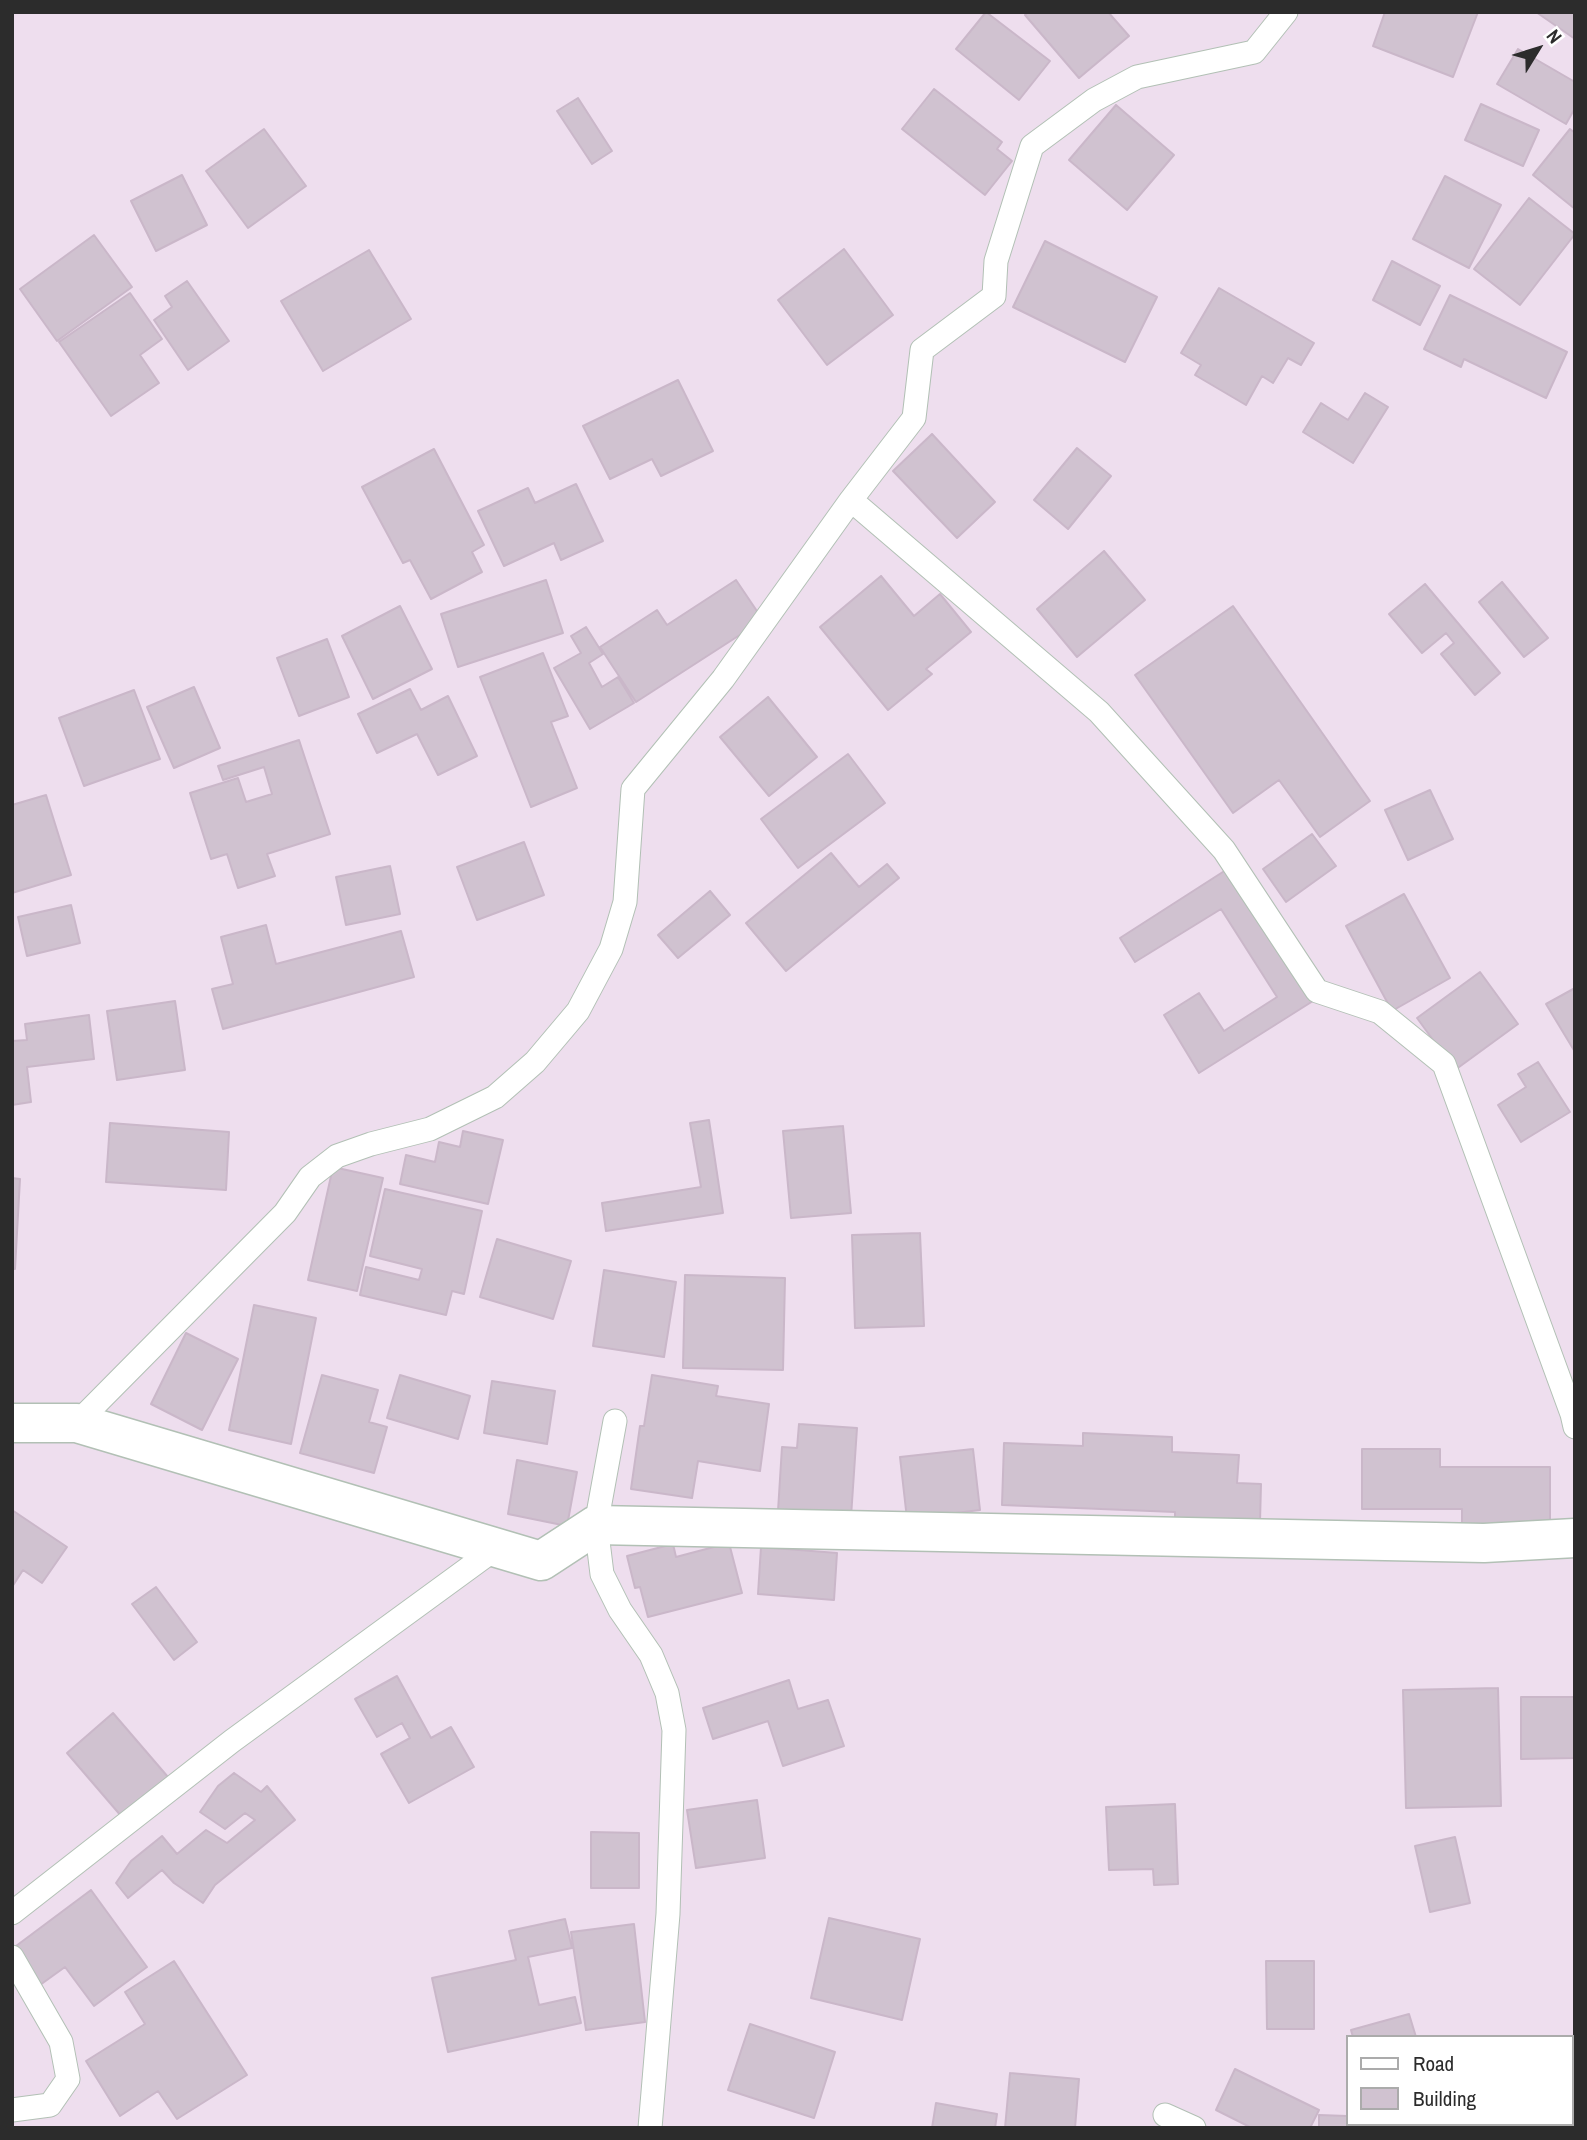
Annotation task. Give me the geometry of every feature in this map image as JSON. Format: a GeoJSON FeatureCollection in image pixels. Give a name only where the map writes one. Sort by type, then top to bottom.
{"type":"FeatureCollection","features":[{"type":"Feature","properties":{"kind":"street"},"geometry":{"type":"LineString","coordinates":[[12,1424],[77,1423],[541,1560],[596,1525],[1484,1543],[1575,1538]]}},
{"type":"Feature","properties":{"kind":"lane"},"geometry":{"type":"LineString","coordinates":[[77,1423],[285,1213],[310,1177],[337,1156],[370,1144],[430,1129],[495,1097],[535,1062],[578,1011],[611,949],[625,902],[633,789],[723,679],[851,500],[914,418],[922,350],[994,296],[996,261],[1032,145],[1094,100],[1138,77],[1254,52],[1286,12]]}},
{"type":"Feature","properties":{"kind":"lane"},"geometry":{"type":"LineString","coordinates":[[851,500],[1099,712],[1224,850],[1317,991],[1380,1012],[1444,1064],[1575,1427]]}},
{"type":"Feature","properties":{"kind":"lane"},"geometry":{"type":"LineString","coordinates":[[615,1421],[596,1525],[603,1574],[620,1610],[651,1655],[667,1693],[674,1730],[668,1914],[650,2128]]}},
{"type":"Feature","properties":{"kind":"lane"},"geometry":{"type":"LineString","coordinates":[[12,1913],[232,1741],[499,1546]]}},
{"type":"Feature","properties":{"kind":"lane"},"geometry":{"type":"LineString","coordinates":[[12,1958],[61,2042],[68,2079],[50,2105],[12,2110]]}},
{"type":"Feature","properties":{"kind":"lane"},"geometry":{"type":"LineString","coordinates":[[1165,2115],[1194,2128]]}},
{"type":"Feature","properties":{"kind":"building"},"geometry":{"type":"Polygon","coordinates":[[[986,12],[1050,61],[1019,100],[956,49],[986,12]]]}},
{"type":"Feature","properties":{"kind":"building"},"geometry":{"type":"Polygon","coordinates":[[[1028,12],[1108,12],[1129,36],[1079,78],[1025,15],[1028,12]]]}},
{"type":"Feature","properties":{"kind":"building"},"geometry":{"type":"Polygon","coordinates":[[[1385,12],[1478,12],[1453,77],[1373,46],[1385,12]]]}},
{"type":"Feature","properties":{"kind":"building"},"geometry":{"type":"Polygon","coordinates":[[[1536,12],[1575,12],[1575,39],[1536,12]]]}},
{"type":"Feature","properties":{"kind":"building"},"geometry":{"type":"Polygon","coordinates":[[[1518,49],[1575,82],[1575,108],[1566,124],[1497,84],[1518,49]]]}},
{"type":"Feature","properties":{"kind":"building"},"geometry":{"type":"Polygon","coordinates":[[[934,89],[1002,142],[997,149],[1012,161],[985,195],[902,129],[934,89]]]}},
{"type":"Feature","properties":{"kind":"building"},"geometry":{"type":"Polygon","coordinates":[[[578,98],[612,151],[592,164],[557,111],[578,98]]]}},
{"type":"Feature","properties":{"kind":"building"},"geometry":{"type":"Polygon","coordinates":[[[1481,104],[1539,130],[1523,166],[1465,140],[1481,104]]]}},
{"type":"Feature","properties":{"kind":"building"},"geometry":{"type":"Polygon","coordinates":[[[1116,105],[1174,155],[1127,210],[1069,160],[1116,105]]]}},
{"type":"Feature","properties":{"kind":"building"},"geometry":{"type":"Polygon","coordinates":[[[264,129],[306,186],[248,228],[206,171],[264,129]]]}},
{"type":"Feature","properties":{"kind":"building"},"geometry":{"type":"Polygon","coordinates":[[[1570,129],[1575,133],[1575,209],[1533,175],[1570,129]]]}},
{"type":"Feature","properties":{"kind":"building"},"geometry":{"type":"Polygon","coordinates":[[[182,175],[207,225],[156,251],[131,201],[182,175]]]}},
{"type":"Feature","properties":{"kind":"building"},"geometry":{"type":"Polygon","coordinates":[[[1445,176],[1501,205],[1469,268],[1413,239],[1445,176]]]}},
{"type":"Feature","properties":{"kind":"building"},"geometry":{"type":"Polygon","coordinates":[[[1529,198],[1575,234],[1520,305],[1474,269],[1529,198]]]}},
{"type":"Feature","properties":{"kind":"building"},"geometry":{"type":"Polygon","coordinates":[[[94,235],[132,287],[57,341],[20,289],[94,235]]]}},
{"type":"Feature","properties":{"kind":"building"},"geometry":{"type":"Polygon","coordinates":[[[1045,241],[1157,297],[1125,362],[1013,307],[1045,241]]]}},
{"type":"Feature","properties":{"kind":"building"},"geometry":{"type":"Polygon","coordinates":[[[844,249],[893,315],[827,365],[778,300],[844,249]]]}},
{"type":"Feature","properties":{"kind":"building"},"geometry":{"type":"Polygon","coordinates":[[[369,250],[411,319],[323,371],[281,301],[369,250]]]}},
{"type":"Feature","properties":{"kind":"building"},"geometry":{"type":"Polygon","coordinates":[[[1392,261],[1440,286],[1420,325],[1373,300],[1392,261]]]}},
{"type":"Feature","properties":{"kind":"building"},"geometry":{"type":"Polygon","coordinates":[[[187,281],[229,341],[188,370],[154,320],[172,307],[165,296],[187,281]]]}},
{"type":"Feature","properties":{"kind":"building"},"geometry":{"type":"Polygon","coordinates":[[[1219,288],[1314,343],[1301,365],[1288,358],[1273,383],[1262,376],[1246,405],[1195,375],[1201,365],[1181,353],[1219,288]]]}},
{"type":"Feature","properties":{"kind":"building"},"geometry":{"type":"Polygon","coordinates":[[[130,293],[162,339],[140,355],[159,383],[111,416],[59,342],[130,293]]]}},
{"type":"Feature","properties":{"kind":"building"},"geometry":{"type":"Polygon","coordinates":[[[1450,295],[1567,352],[1546,398],[1464,359],[1461,367],[1424,349],[1450,295]]]}},
{"type":"Feature","properties":{"kind":"building"},"geometry":{"type":"Polygon","coordinates":[[[678,380],[713,451],[661,476],[652,459],[610,479],[583,426],[678,380]]]}},
{"type":"Feature","properties":{"kind":"building"},"geometry":{"type":"Polygon","coordinates":[[[1365,393],[1388,407],[1353,463],[1303,432],[1321,403],[1348,420],[1365,393]]]}},
{"type":"Feature","properties":{"kind":"building"},"geometry":{"type":"Polygon","coordinates":[[[932,434],[995,502],[957,538],[893,471],[932,434]]]}},
{"type":"Feature","properties":{"kind":"building"},"geometry":{"type":"Polygon","coordinates":[[[1077,448],[1111,476],[1068,529],[1034,500],[1077,448]]]}},
{"type":"Feature","properties":{"kind":"building"},"geometry":{"type":"Polygon","coordinates":[[[434,449],[484,545],[472,552],[482,572],[431,599],[410,560],[403,563],[362,487],[434,449]]]}},
{"type":"Feature","properties":{"kind":"building"},"geometry":{"type":"Polygon","coordinates":[[[576,484],[603,541],[561,560],[554,543],[504,566],[478,511],[528,488],[535,503],[576,484]]]}},
{"type":"Feature","properties":{"kind":"building"},"geometry":{"type":"Polygon","coordinates":[[[1104,551],[1145,600],[1077,657],[1037,609],[1104,551]]]}},
{"type":"Feature","properties":{"kind":"building"},"geometry":{"type":"Polygon","coordinates":[[[881,576],[914,616],[940,594],[971,632],[926,669],[932,674],[888,710],[820,627],[881,576]]]}},
{"type":"Feature","properties":{"kind":"building"},"geometry":{"type":"Polygon","coordinates":[[[546,580],[563,633],[458,667],[441,614],[546,580]]]}},
{"type":"Feature","properties":{"kind":"building"},"geometry":{"type":"Polygon","coordinates":[[[736,580],[763,620],[636,702],[600,647],[657,610],[667,625],[736,580]]]}},
{"type":"Feature","properties":{"kind":"building"},"geometry":{"type":"Polygon","coordinates":[[[1502,582],[1548,638],[1524,657],[1479,602],[1502,582]]]}},
{"type":"Feature","properties":{"kind":"building"},"geometry":{"type":"Polygon","coordinates":[[[1425,584],[1500,673],[1475,695],[1441,654],[1454,643],[1446,633],[1422,653],[1389,614],[1425,584]]]}},
{"type":"Feature","properties":{"kind":"building"},"geometry":{"type":"Polygon","coordinates":[[[400,606],[432,669],[373,699],[342,636],[400,606]]]}},
{"type":"Feature","properties":{"kind":"building"},"geometry":{"type":"Polygon","coordinates":[[[1233,606],[1370,801],[1320,837],[1279,780],[1233,813],[1135,675],[1233,606]]]}},
{"type":"Feature","properties":{"kind":"building"},"geometry":{"type":"Polygon","coordinates":[[[586,627],[603,654],[589,663],[602,687],[618,677],[634,703],[590,729],[554,668],[581,653],[571,636],[586,627]]]}},
{"type":"Feature","properties":{"kind":"building"},"geometry":{"type":"Polygon","coordinates":[[[327,639],[349,697],[299,716],[277,658],[327,639]]]}},
{"type":"Feature","properties":{"kind":"building"},"geometry":{"type":"Polygon","coordinates":[[[543,653],[568,716],[551,722],[577,788],[531,807],[480,677],[543,653]]]}},
{"type":"Feature","properties":{"kind":"building"},"geometry":{"type":"Polygon","coordinates":[[[194,687],[220,748],[174,768],[147,707],[194,687]]]}},
{"type":"Feature","properties":{"kind":"building"},"geometry":{"type":"Polygon","coordinates":[[[410,689],[421,710],[448,696],[477,756],[438,775],[417,734],[377,753],[358,714],[410,689]]]}},
{"type":"Feature","properties":{"kind":"building"},"geometry":{"type":"Polygon","coordinates":[[[134,690],[160,759],[84,786],[59,718],[134,690]]]}},
{"type":"Feature","properties":{"kind":"building"},"geometry":{"type":"Polygon","coordinates":[[[768,697],[817,757],[769,796],[720,737],[768,697]]]}},
{"type":"Feature","properties":{"kind":"building"},"geometry":{"type":"Polygon","coordinates":[[[299,740],[330,834],[267,854],[275,876],[238,888],[227,854],[211,859],[190,793],[238,778],[246,802],[272,794],[264,767],[223,780],[218,766],[299,740]]]}},
{"type":"Feature","properties":{"kind":"building"},"geometry":{"type":"Polygon","coordinates":[[[848,754],[885,803],[798,868],[761,819],[848,754]]]}},
{"type":"Feature","properties":{"kind":"building"},"geometry":{"type":"Polygon","coordinates":[[[1430,790],[1453,839],[1408,860],[1385,810],[1430,790]]]}},
{"type":"Feature","properties":{"kind":"building"},"geometry":{"type":"Polygon","coordinates":[[[46,795],[71,875],[12,893],[12,805],[46,795]]]}},
{"type":"Feature","properties":{"kind":"building"},"geometry":{"type":"Polygon","coordinates":[[[1312,834],[1336,866],[1286,902],[1263,869],[1312,834]]]}},
{"type":"Feature","properties":{"kind":"building"},"geometry":{"type":"Polygon","coordinates":[[[524,842],[544,895],[477,920],[457,867],[524,842]]]}},
{"type":"Feature","properties":{"kind":"building"},"geometry":{"type":"Polygon","coordinates":[[[831,853],[859,887],[887,864],[899,878],[786,971],[746,923],[831,853]]]}},
{"type":"Feature","properties":{"kind":"building"},"geometry":{"type":"Polygon","coordinates":[[[390,866],[400,914],[346,925],[336,877],[390,866]]]}},
{"type":"Feature","properties":{"kind":"building"},"geometry":{"type":"Polygon","coordinates":[[[1229,868],[1313,1001],[1199,1073],[1164,1015],[1199,993],[1224,1031],[1277,997],[1221,909],[1135,962],[1120,938],[1229,868]]]}},
{"type":"Feature","properties":{"kind":"building"},"geometry":{"type":"Polygon","coordinates":[[[710,891],[730,915],[678,958],[658,935],[710,891]]]}},
{"type":"Feature","properties":{"kind":"building"},"geometry":{"type":"Polygon","coordinates":[[[1404,894],[1450,978],[1392,1011],[1346,926],[1404,894]]]}},
{"type":"Feature","properties":{"kind":"building"},"geometry":{"type":"Polygon","coordinates":[[[71,905],[80,943],[27,956],[18,917],[71,905]]]}},
{"type":"Feature","properties":{"kind":"building"},"geometry":{"type":"Polygon","coordinates":[[[266,925],[276,964],[401,931],[414,977],[223,1029],[212,989],[233,984],[221,937],[266,925]]]}},
{"type":"Feature","properties":{"kind":"building"},"geometry":{"type":"Polygon","coordinates":[[[1480,972],[1518,1024],[1455,1070],[1417,1018],[1480,972]]]}},
{"type":"Feature","properties":{"kind":"building"},"geometry":{"type":"Polygon","coordinates":[[[1575,988],[1575,1052],[1546,1004],[1575,988]]]}},
{"type":"Feature","properties":{"kind":"building"},"geometry":{"type":"Polygon","coordinates":[[[175,1001],[185,1070],[117,1080],[107,1011],[175,1001]]]}},
{"type":"Feature","properties":{"kind":"building"},"geometry":{"type":"Polygon","coordinates":[[[89,1015],[94,1059],[27,1067],[31,1102],[12,1105],[12,1041],[27,1040],[25,1024],[89,1015]]]}},
{"type":"Feature","properties":{"kind":"building"},"geometry":{"type":"Polygon","coordinates":[[[1538,1062],[1570,1112],[1521,1142],[1498,1105],[1526,1087],[1518,1074],[1538,1062]]]}},
{"type":"Feature","properties":{"kind":"building"},"geometry":{"type":"Polygon","coordinates":[[[709,1120],[723,1213],[606,1231],[602,1203],[701,1187],[690,1123],[709,1120]]]}},
{"type":"Feature","properties":{"kind":"building"},"geometry":{"type":"Polygon","coordinates":[[[110,1123],[229,1132],[226,1190],[106,1182],[110,1123]]]}},
{"type":"Feature","properties":{"kind":"building"},"geometry":{"type":"Polygon","coordinates":[[[843,1126],[851,1213],[791,1218],[783,1131],[843,1126]]]}},
{"type":"Feature","properties":{"kind":"building"},"geometry":{"type":"Polygon","coordinates":[[[463,1131],[503,1140],[488,1204],[400,1184],[406,1155],[435,1162],[439,1142],[460,1147],[463,1131]]]}},
{"type":"Feature","properties":{"kind":"building"},"geometry":{"type":"Polygon","coordinates":[[[333,1167],[383,1178],[357,1291],[308,1280],[333,1167]]]}},
{"type":"Feature","properties":{"kind":"building"},"geometry":{"type":"Polygon","coordinates":[[[12,1178],[20,1179],[15,1269],[12,1269],[12,1178]]]}},
{"type":"Feature","properties":{"kind":"building"},"geometry":{"type":"Polygon","coordinates":[[[385,1189],[482,1211],[464,1294],[452,1291],[446,1315],[360,1295],[366,1267],[419,1280],[422,1269],[370,1256],[385,1189]]]}},
{"type":"Feature","properties":{"kind":"building"},"geometry":{"type":"Polygon","coordinates":[[[920,1233],[924,1326],[855,1328],[852,1235],[920,1233]]]}},
{"type":"Feature","properties":{"kind":"building"},"geometry":{"type":"Polygon","coordinates":[[[497,1239],[571,1261],[553,1319],[480,1297],[497,1239]]]}},
{"type":"Feature","properties":{"kind":"building"},"geometry":{"type":"Polygon","coordinates":[[[604,1270],[676,1282],[664,1357],[593,1346],[604,1270]]]}},
{"type":"Feature","properties":{"kind":"building"},"geometry":{"type":"Polygon","coordinates":[[[685,1275],[785,1278],[783,1370],[683,1368],[685,1275]]]}},
{"type":"Feature","properties":{"kind":"building"},"geometry":{"type":"Polygon","coordinates":[[[254,1305],[316,1318],[291,1444],[229,1430],[254,1305]]]}},
{"type":"Feature","properties":{"kind":"building"},"geometry":{"type":"Polygon","coordinates":[[[186,1333],[238,1359],[202,1430],[151,1404],[186,1333]]]}},
{"type":"Feature","properties":{"kind":"building"},"geometry":{"type":"Polygon","coordinates":[[[322,1375],[378,1390],[369,1422],[387,1427],[374,1473],[300,1453],[322,1375]]]}},
{"type":"Feature","properties":{"kind":"building"},"geometry":{"type":"Polygon","coordinates":[[[400,1375],[470,1396],[458,1439],[387,1418],[400,1375]]]}},
{"type":"Feature","properties":{"kind":"building"},"geometry":{"type":"Polygon","coordinates":[[[652,1375],[718,1386],[716,1396],[769,1404],[760,1471],[698,1461],[692,1498],[631,1489],[640,1426],[644,1426],[652,1375]]]}},
{"type":"Feature","properties":{"kind":"building"},"geometry":{"type":"Polygon","coordinates":[[[492,1381],[555,1391],[547,1444],[484,1433],[492,1381]]]}},
{"type":"Feature","properties":{"kind":"building"},"geometry":{"type":"Polygon","coordinates":[[[799,1424],[857,1428],[851,1517],[778,1511],[782,1447],[797,1448],[799,1424]]]}},
{"type":"Feature","properties":{"kind":"building"},"geometry":{"type":"Polygon","coordinates":[[[1083,1433],[1172,1437],[1172,1452],[1239,1455],[1237,1483],[1261,1484],[1260,1522],[1175,1518],[1175,1512],[1002,1505],[1004,1443],[1083,1446],[1083,1433]]]}},
{"type":"Feature","properties":{"kind":"building"},"geometry":{"type":"Polygon","coordinates":[[[973,1449],[980,1510],[907,1519],[900,1457],[973,1449]]]}},
{"type":"Feature","properties":{"kind":"building"},"geometry":{"type":"Polygon","coordinates":[[[1362,1449],[1440,1449],[1440,1467],[1550,1467],[1550,1528],[1462,1528],[1462,1509],[1362,1509],[1362,1449]]]}},
{"type":"Feature","properties":{"kind":"building"},"geometry":{"type":"Polygon","coordinates":[[[517,1460],[577,1472],[567,1526],[508,1514],[517,1460]]]}},
{"type":"Feature","properties":{"kind":"building"},"geometry":{"type":"Polygon","coordinates":[[[12,1510],[67,1547],[42,1583],[23,1570],[12,1587],[12,1510]]]}},
{"type":"Feature","properties":{"kind":"building"},"geometry":{"type":"Polygon","coordinates":[[[729,1543],[742,1593],[648,1617],[640,1587],[635,1588],[627,1556],[673,1544],[676,1557],[729,1543]]]}},
{"type":"Feature","properties":{"kind":"building"},"geometry":{"type":"Polygon","coordinates":[[[761,1547],[837,1553],[834,1600],[758,1594],[761,1547]]]}},
{"type":"Feature","properties":{"kind":"building"},"geometry":{"type":"Polygon","coordinates":[[[156,1587],[197,1642],[174,1660],[132,1604],[156,1587]]]}},
{"type":"Feature","properties":{"kind":"building"},"geometry":{"type":"Polygon","coordinates":[[[397,1676],[431,1738],[451,1727],[474,1767],[409,1803],[381,1754],[410,1738],[402,1723],[377,1737],[355,1699],[397,1676]]]}},
{"type":"Feature","properties":{"kind":"building"},"geometry":{"type":"Polygon","coordinates":[[[789,1680],[798,1709],[828,1700],[844,1746],[783,1766],[768,1721],[713,1739],[703,1708],[789,1680]]]}},
{"type":"Feature","properties":{"kind":"building"},"geometry":{"type":"Polygon","coordinates":[[[1498,1688],[1501,1806],[1406,1808],[1403,1690],[1498,1688]]]}},
{"type":"Feature","properties":{"kind":"building"},"geometry":{"type":"Polygon","coordinates":[[[1521,1697],[1575,1697],[1575,1758],[1521,1759],[1521,1697]]]}},
{"type":"Feature","properties":{"kind":"building"},"geometry":{"type":"Polygon","coordinates":[[[113,1713],[168,1777],[122,1817],[67,1753],[113,1713]]]}},
{"type":"Feature","properties":{"kind":"building"},"geometry":{"type":"Polygon","coordinates":[[[234,1773],[261,1792],[267,1786],[295,1820],[215,1885],[203,1903],[174,1883],[162,1870],[128,1898],[116,1883],[131,1861],[162,1836],[177,1854],[206,1830],[227,1843],[255,1820],[245,1813],[225,1829],[200,1812],[218,1786],[234,1773]]]}},
{"type":"Feature","properties":{"kind":"building"},"geometry":{"type":"Polygon","coordinates":[[[757,1800],[765,1858],[696,1868],[687,1810],[757,1800]]]}},
{"type":"Feature","properties":{"kind":"building"},"geometry":{"type":"Polygon","coordinates":[[[1175,1804],[1178,1884],[1154,1885],[1153,1869],[1109,1870],[1106,1807],[1175,1804]]]}},
{"type":"Feature","properties":{"kind":"building"},"geometry":{"type":"Polygon","coordinates":[[[591,1832],[639,1833],[639,1888],[591,1888],[591,1832]]]}},
{"type":"Feature","properties":{"kind":"building"},"geometry":{"type":"Polygon","coordinates":[[[1455,1837],[1470,1903],[1430,1912],[1415,1846],[1455,1837]]]}},
{"type":"Feature","properties":{"kind":"building"},"geometry":{"type":"Polygon","coordinates":[[[91,1890],[147,1967],[94,2006],[65,1967],[40,1985],[12,1949],[91,1890]]]}},
{"type":"Feature","properties":{"kind":"building"},"geometry":{"type":"Polygon","coordinates":[[[829,1918],[920,1939],[902,2020],[811,1998],[829,1918]]]}},
{"type":"Feature","properties":{"kind":"building"},"geometry":{"type":"Polygon","coordinates":[[[565,1919],[572,1948],[528,1957],[539,2005],[575,1997],[581,2023],[448,2052],[432,1978],[516,1960],[509,1931],[565,1919]]]}},
{"type":"Feature","properties":{"kind":"building"},"geometry":{"type":"Polygon","coordinates":[[[634,1924],[645,2022],[586,2030],[571,1932],[634,1924]]]}},
{"type":"Feature","properties":{"kind":"building"},"geometry":{"type":"Polygon","coordinates":[[[174,1961],[247,2075],[177,2119],[158,2091],[120,2116],[86,2061],[145,2024],[125,1992],[174,1961]]]}},
{"type":"Feature","properties":{"kind":"building"},"geometry":{"type":"Polygon","coordinates":[[[1266,1961],[1314,1961],[1314,2029],[1267,2029],[1266,1961]]]}},
{"type":"Feature","properties":{"kind":"building"},"geometry":{"type":"Polygon","coordinates":[[[1409,2014],[1415,2035],[1352,2035],[1351,2030],[1409,2014]]]}},
{"type":"Feature","properties":{"kind":"building"},"geometry":{"type":"Polygon","coordinates":[[[750,2024],[835,2052],[814,2118],[728,2090],[750,2024]]]}},
{"type":"Feature","properties":{"kind":"building"},"geometry":{"type":"Polygon","coordinates":[[[1235,2069],[1319,2110],[1310,2128],[1252,2128],[1216,2110],[1235,2069]]]}},
{"type":"Feature","properties":{"kind":"building"},"geometry":{"type":"Polygon","coordinates":[[[1010,2073],[1079,2079],[1075,2128],[1005,2128],[1010,2073]]]}},
{"type":"Feature","properties":{"kind":"building"},"geometry":{"type":"Polygon","coordinates":[[[936,2103],[997,2114],[995,2128],[932,2128],[936,2103]]]}},
{"type":"Feature","properties":{"kind":"building"},"geometry":{"type":"Polygon","coordinates":[[[1319,2115],[1346,2116],[1346,2126],[1361,2126],[1361,2128],[1319,2128],[1319,2115]]]}}]}
